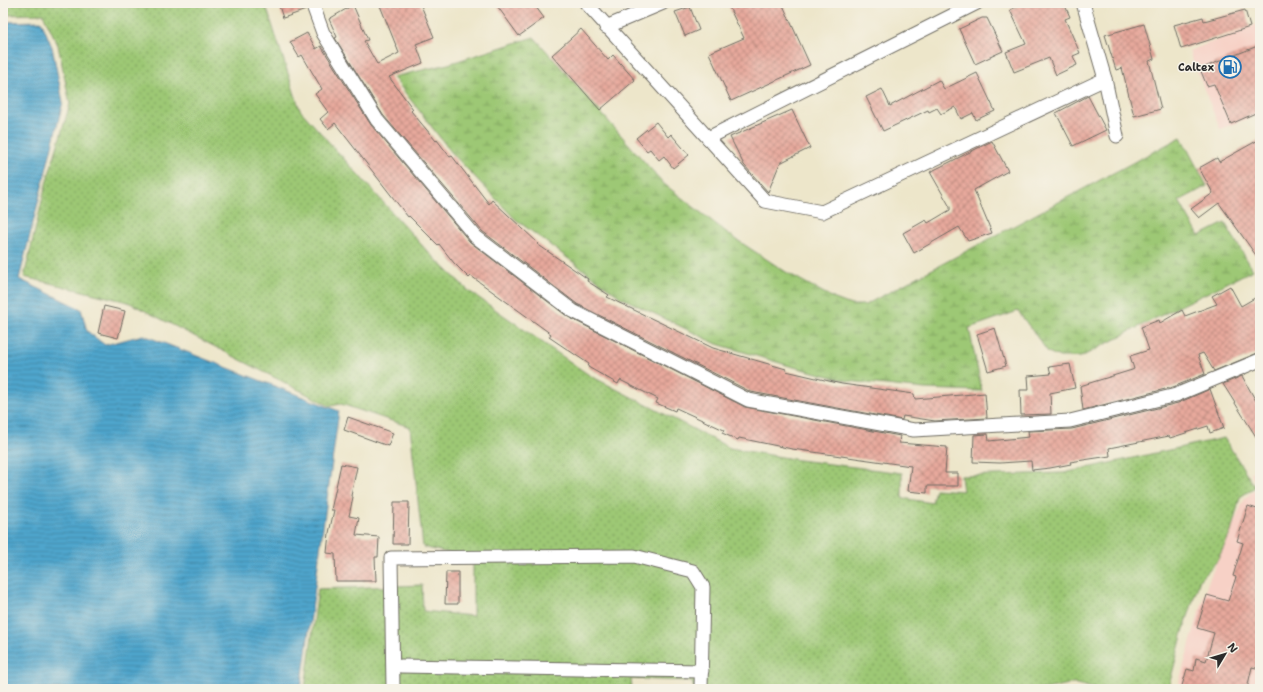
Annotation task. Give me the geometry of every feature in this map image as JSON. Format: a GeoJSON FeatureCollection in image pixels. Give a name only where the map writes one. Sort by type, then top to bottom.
{"type":"FeatureCollection","features":[{"type":"Feature","properties":{"kind":"street"},"geometry":{"type":"LineString","coordinates":[[312,3],[323,33],[377,120],[476,237],[573,311],[748,400],[914,430],[1070,421],[1176,395],[1260,360]]}},
{"type":"Feature","properties":{"kind":"street"},"geometry":{"type":"LineString","coordinates":[[586,3],[764,201],[822,212],[1105,79]]}},
{"type":"Feature","properties":{"kind":"street"},"geometry":{"type":"LineString","coordinates":[[606,27],[663,3]]}},
{"type":"Feature","properties":{"kind":"street"},"geometry":{"type":"LineString","coordinates":[[708,138],[977,3]]}},
{"type":"Feature","properties":{"kind":"street"},"geometry":{"type":"LineString","coordinates":[[1083,3],[1105,79],[1117,136]]}},
{"type":"Feature","properties":{"kind":"street"},"geometry":{"type":"LineString","coordinates":[[393,689],[392,558],[634,556],[672,564],[692,571],[703,587],[701,689]]}},
{"type":"Feature","properties":{"kind":"street"},"geometry":{"type":"LineString","coordinates":[[401,666],[702,671]]}},
{"type":"Feature","properties":{"kind":"shaded area"},"geometry":{"type":"Polygon","coordinates":[[[1260,23],[1260,114],[1220,129],[1189,51],[1260,23]]]}},
{"type":"Feature","properties":{"kind":"shaded area"},"geometry":{"type":"Polygon","coordinates":[[[1260,466],[1260,689],[1177,689],[1208,582],[1245,498],[1258,487],[1250,473],[1260,466]]]}},
{"type":"Feature","properties":{"kind":"green space"},"geometry":{"type":"Polygon","coordinates":[[[3,3],[265,3],[300,110],[428,252],[469,291],[589,375],[730,448],[799,460],[902,473],[902,498],[932,503],[935,489],[963,491],[961,476],[1064,473],[1224,438],[1255,487],[1240,497],[1231,532],[1217,561],[1200,579],[1183,632],[1168,689],[1096,689],[1073,683],[1046,689],[694,689],[692,681],[631,679],[632,689],[305,689],[318,589],[422,585],[423,611],[473,616],[473,559],[423,547],[410,427],[341,404],[330,406],[128,302],[24,277],[46,184],[70,104],[58,45],[43,14],[3,15],[3,3]]]}},
{"type":"Feature","properties":{"kind":"green space"},"geometry":{"type":"Polygon","coordinates":[[[534,37],[664,184],[734,238],[786,272],[835,299],[851,305],[865,305],[1181,137],[1207,186],[1179,201],[1199,236],[1225,223],[1253,270],[1081,357],[1060,357],[1048,352],[1018,311],[969,328],[982,391],[925,389],[848,381],[790,366],[717,344],[620,297],[515,219],[452,153],[393,77],[448,64],[534,37]]]}},
{"type":"Feature","properties":{"kind":"water"},"geometry":{"type":"Polygon","coordinates":[[[41,21],[52,47],[63,102],[19,279],[81,309],[87,331],[105,345],[143,335],[339,411],[301,689],[3,689],[3,22],[41,21]]]}},
{"type":"Feature","properties":{"kind":"building"},"geometry":{"type":"Polygon","coordinates":[[[278,3],[304,3],[306,10],[283,18],[278,3]]]}},
{"type":"Feature","properties":{"kind":"building"},"geometry":{"type":"Polygon","coordinates":[[[379,3],[420,3],[434,37],[416,44],[423,63],[389,77],[413,109],[411,111],[450,157],[452,156],[489,204],[492,200],[538,243],[537,244],[588,279],[587,281],[609,295],[607,297],[713,348],[786,369],[786,371],[842,384],[914,394],[915,399],[985,393],[987,418],[935,421],[903,416],[902,420],[751,392],[577,304],[482,231],[383,115],[335,38],[337,37],[329,19],[353,5],[368,40],[364,41],[377,64],[399,53],[379,3]]]}},
{"type":"Feature","properties":{"kind":"building"},"geometry":{"type":"Polygon","coordinates":[[[495,3],[533,3],[544,18],[519,36],[495,3]]]}},
{"type":"Feature","properties":{"kind":"building"},"geometry":{"type":"Polygon","coordinates":[[[727,3],[782,3],[810,65],[731,101],[709,53],[744,38],[727,3]]]}},
{"type":"Feature","properties":{"kind":"building"},"geometry":{"type":"Polygon","coordinates":[[[1024,3],[1064,3],[1070,17],[1065,19],[1080,53],[1073,56],[1077,65],[1056,75],[1049,58],[1014,72],[1006,52],[1026,44],[1010,10],[1024,3]]]}},
{"type":"Feature","properties":{"kind":"building"},"geometry":{"type":"Polygon","coordinates":[[[690,7],[699,30],[685,36],[675,12],[690,7]]]}},
{"type":"Feature","properties":{"kind":"building"},"geometry":{"type":"Polygon","coordinates":[[[1245,10],[1250,27],[1181,49],[1174,25],[1203,17],[1204,21],[1245,10]]]}},
{"type":"Feature","properties":{"kind":"building"},"geometry":{"type":"Polygon","coordinates":[[[982,18],[987,18],[1003,51],[975,64],[959,29],[982,18]]]}},
{"type":"Feature","properties":{"kind":"building"},"geometry":{"type":"Polygon","coordinates":[[[1144,24],[1154,59],[1149,61],[1161,109],[1134,116],[1122,68],[1116,70],[1105,35],[1144,24]]]}},
{"type":"Feature","properties":{"kind":"building"},"geometry":{"type":"Polygon","coordinates":[[[581,29],[608,60],[613,55],[635,80],[600,110],[552,55],[581,29]]]}},
{"type":"Feature","properties":{"kind":"building"},"geometry":{"type":"Polygon","coordinates":[[[307,33],[316,49],[321,46],[371,125],[470,242],[568,317],[745,407],[900,436],[899,443],[947,447],[945,473],[958,473],[958,486],[927,486],[927,493],[908,491],[911,466],[792,449],[739,438],[738,440],[722,433],[724,430],[676,408],[675,411],[656,403],[658,399],[620,380],[618,384],[588,367],[589,364],[549,337],[551,334],[471,276],[469,278],[454,263],[439,244],[438,245],[409,216],[408,217],[335,123],[328,129],[320,119],[328,112],[315,94],[322,89],[302,55],[299,57],[290,42],[307,33]]]}},
{"type":"Feature","properties":{"kind":"building"},"geometry":{"type":"Polygon","coordinates":[[[1260,45],[1260,111],[1231,124],[1214,84],[1207,86],[1200,69],[1260,45]]]}},
{"type":"Feature","properties":{"kind":"building"},"geometry":{"type":"Polygon","coordinates":[[[977,73],[995,111],[976,120],[973,113],[961,119],[955,107],[941,114],[937,108],[929,112],[928,110],[883,131],[866,97],[882,89],[890,106],[939,80],[944,89],[977,73]]]}},
{"type":"Feature","properties":{"kind":"building"},"geometry":{"type":"Polygon","coordinates":[[[1088,96],[1106,130],[1073,146],[1056,113],[1088,96]]]}},
{"type":"Feature","properties":{"kind":"building"},"geometry":{"type":"Polygon","coordinates":[[[792,110],[810,148],[780,163],[768,192],[744,165],[730,137],[792,110]]]}},
{"type":"Feature","properties":{"kind":"building"},"geometry":{"type":"Polygon","coordinates":[[[656,122],[668,137],[671,134],[689,155],[673,168],[664,156],[659,160],[650,149],[647,151],[636,138],[656,122]]]}},
{"type":"Feature","properties":{"kind":"building"},"geometry":{"type":"Polygon","coordinates":[[[1260,139],[1260,261],[1219,203],[1199,218],[1191,209],[1213,193],[1199,168],[1217,158],[1219,162],[1260,139]]]}},
{"type":"Feature","properties":{"kind":"building"},"geometry":{"type":"Polygon","coordinates":[[[992,141],[1008,171],[974,190],[992,233],[968,241],[959,227],[914,253],[903,233],[926,220],[928,223],[950,210],[950,207],[930,172],[992,141]]]}},
{"type":"Feature","properties":{"kind":"building"},"geometry":{"type":"Polygon","coordinates":[[[1230,286],[1241,306],[1260,295],[1260,352],[1214,371],[1203,353],[1198,355],[1205,374],[1173,387],[1083,410],[1080,386],[1134,369],[1130,356],[1149,350],[1141,327],[1159,320],[1160,323],[1182,310],[1185,316],[1217,304],[1212,296],[1230,286]]]}},
{"type":"Feature","properties":{"kind":"building"},"geometry":{"type":"Polygon","coordinates":[[[104,306],[125,311],[118,338],[98,333],[104,306]]]}},
{"type":"Feature","properties":{"kind":"building"},"geometry":{"type":"Polygon","coordinates":[[[995,328],[1006,366],[988,371],[977,334],[995,328]]]}},
{"type":"Feature","properties":{"kind":"building"},"geometry":{"type":"Polygon","coordinates":[[[1070,364],[1075,388],[1050,393],[1051,414],[1021,415],[1020,390],[1029,390],[1028,376],[1051,374],[1049,367],[1070,364]]]}},
{"type":"Feature","properties":{"kind":"building"},"geometry":{"type":"Polygon","coordinates":[[[1242,376],[1256,401],[1260,399],[1260,443],[1223,384],[1242,376]]]}},
{"type":"Feature","properties":{"kind":"building"},"geometry":{"type":"Polygon","coordinates":[[[1210,389],[1224,428],[1210,433],[1208,426],[1170,438],[1169,436],[1109,448],[1110,456],[1070,462],[1071,464],[1050,468],[1032,470],[1031,461],[1000,463],[973,462],[974,435],[988,434],[989,441],[1029,437],[1028,431],[1072,429],[1178,403],[1210,389]]]}},
{"type":"Feature","properties":{"kind":"building"},"geometry":{"type":"Polygon","coordinates":[[[348,417],[393,433],[388,446],[344,430],[348,417]]]}},
{"type":"Feature","properties":{"kind":"building"},"geometry":{"type":"Polygon","coordinates":[[[341,464],[357,467],[351,496],[353,497],[349,516],[359,518],[356,535],[379,537],[378,557],[375,557],[376,581],[336,581],[335,554],[327,553],[329,533],[334,510],[331,510],[341,464]]]}},
{"type":"Feature","properties":{"kind":"building"},"geometry":{"type":"Polygon","coordinates":[[[394,502],[409,502],[408,544],[393,544],[394,502]]]}},
{"type":"Feature","properties":{"kind":"building"},"geometry":{"type":"Polygon","coordinates":[[[1248,506],[1260,510],[1260,669],[1252,667],[1247,689],[1181,689],[1187,669],[1194,671],[1196,658],[1206,661],[1214,633],[1197,628],[1207,595],[1228,601],[1236,577],[1233,576],[1243,543],[1237,541],[1248,506]]]}},
{"type":"Feature","properties":{"kind":"building"},"geometry":{"type":"Polygon","coordinates":[[[446,572],[458,572],[458,604],[445,604],[446,572]]]}},
{"type":"Feature","properties":{"kind":"place","name":"Caltex"},"geometry":{"type":"Point","coordinates":[1230,67]}}]}
